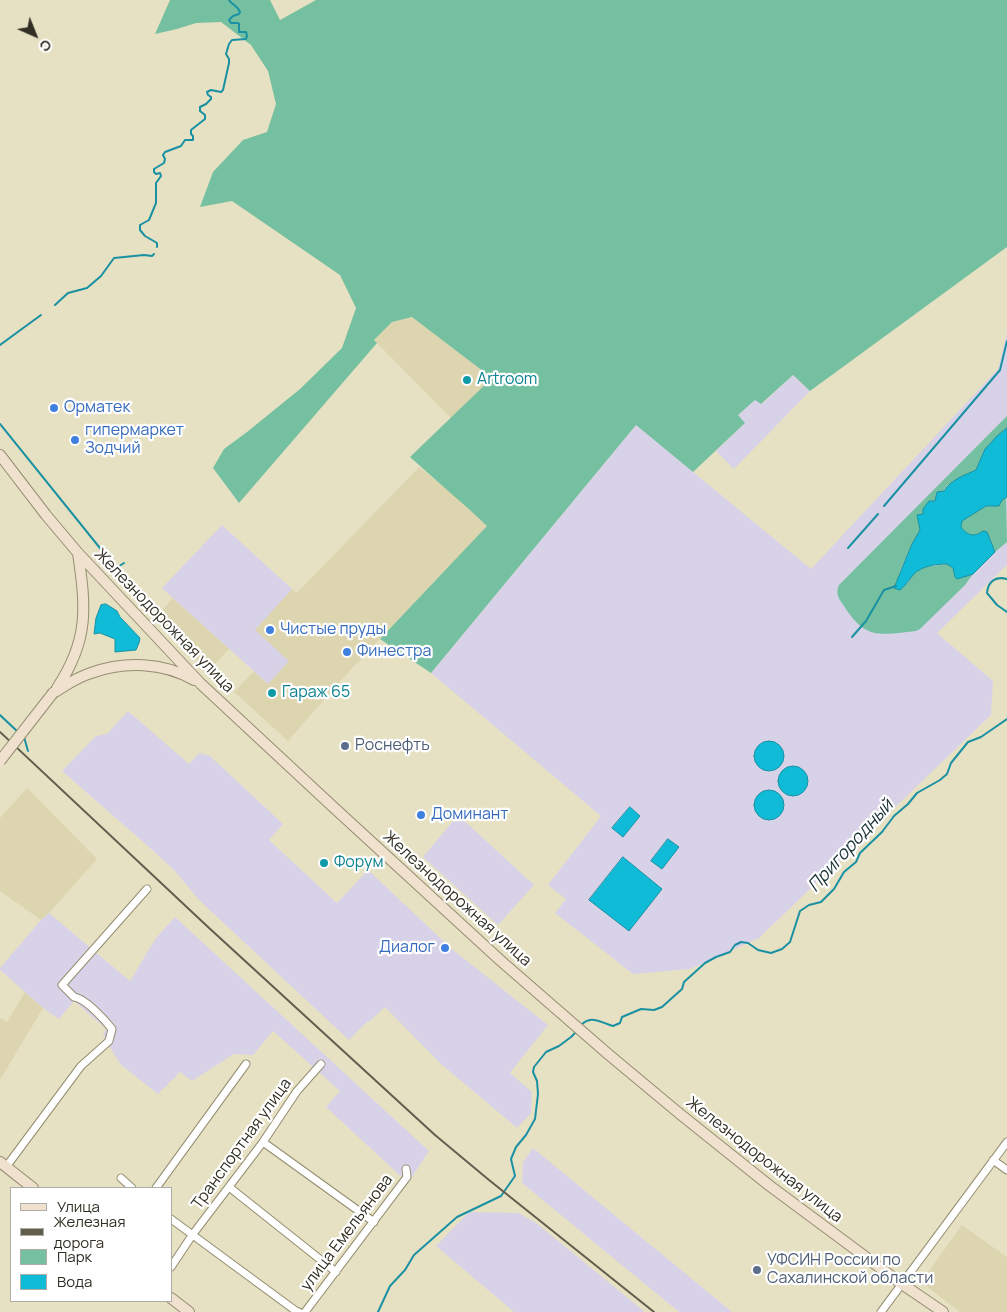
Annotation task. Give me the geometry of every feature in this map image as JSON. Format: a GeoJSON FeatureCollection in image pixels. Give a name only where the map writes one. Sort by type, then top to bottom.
{"type":"FeatureCollection","features":[{"type":"Feature","properties":{"kind":"main road","name":"Железнодорожная улица"},"geometry":{"type":"LineString","coordinates":[[0,455],[46,516],[78,553],[201,684],[501,961],[587,1036],[725,1150],[778,1192],[943,1312]]}},
{"type":"Feature","properties":{"kind":"main road"},"geometry":{"type":"LineString","coordinates":[[0,762],[53,694],[75,655],[84,612],[78,553]]}},
{"type":"Feature","properties":{"kind":"main road"},"geometry":{"type":"LineString","coordinates":[[53,694],[71,682],[90,673],[111,667],[132,665],[153,666],[170,670],[186,675],[201,684]]}},
{"type":"Feature","properties":{"kind":"main road"},"geometry":{"type":"LineString","coordinates":[[3,1164],[32,1187]]}},
{"type":"Feature","properties":{"kind":"main road"},"geometry":{"type":"LineString","coordinates":[[172,1299],[189,1312]]}},
{"type":"Feature","properties":{"kind":"street"},"geometry":{"type":"LineString","coordinates":[[3,1164],[81,1066],[110,1041],[112,1029],[106,1022],[80,998],[74,997],[62,985],[147,889]]}},
{"type":"Feature","properties":{"kind":"street"},"geometry":{"type":"LineString","coordinates":[[157,1187],[246,1064]]}},
{"type":"Feature","properties":{"kind":"street","name":"Транспортная улица"},"geometry":{"type":"LineString","coordinates":[[172,1266],[193,1234],[263,1142],[297,1091],[321,1064]]}},
{"type":"Feature","properties":{"kind":"street"},"geometry":{"type":"LineString","coordinates":[[263,1142],[374,1222]]}},
{"type":"Feature","properties":{"kind":"street"},"geometry":{"type":"LineString","coordinates":[[881,1312],[1007,1142]]}},
{"type":"Feature","properties":{"kind":"street"},"geometry":{"type":"LineString","coordinates":[[993,1160],[1007,1170]]}},
{"type":"Feature","properties":{"kind":"street","name":"улица Емельянова"},"geometry":{"type":"LineString","coordinates":[[305,1312],[407,1177],[406,1169]]}},
{"type":"Feature","properties":{"kind":"street"},"geometry":{"type":"LineString","coordinates":[[121,1178],[131,1187]]}},
{"type":"Feature","properties":{"kind":"street"},"geometry":{"type":"LineString","coordinates":[[229,1187],[336,1272]]}},
{"type":"Feature","properties":{"kind":"street"},"geometry":{"type":"LineString","coordinates":[[172,1220],[299,1312]]}},
{"type":"Feature","properties":{"kind":"shaded area"},"geometry":{"type":"Polygon","coordinates":[[[412,317],[493,378],[453,420],[374,340],[392,322],[412,317]]]}},
{"type":"Feature","properties":{"kind":"shaded area"},"geometry":{"type":"Polygon","coordinates":[[[1007,333],[1007,565],[937,633],[993,681],[991,715],[759,938],[690,969],[633,974],[555,913],[566,899],[548,885],[601,816],[431,673],[636,425],[811,569],[998,369],[1007,333]]]}},
{"type":"Feature","properties":{"kind":"shaded area"},"geometry":{"type":"Polygon","coordinates":[[[793,375],[810,391],[734,469],[716,451],[745,423],[738,415],[755,400],[762,404],[793,375]]]}},
{"type":"Feature","properties":{"kind":"shaded area"},"geometry":{"type":"Polygon","coordinates":[[[419,467],[453,494],[487,526],[344,677],[288,741],[234,692],[254,671],[268,684],[254,630],[292,589],[297,593],[419,467]]]}},
{"type":"Feature","properties":{"kind":"shaded area"},"geometry":{"type":"Polygon","coordinates":[[[222,525],[292,589],[255,630],[289,661],[268,684],[162,588],[222,525]]]}},
{"type":"Feature","properties":{"kind":"shaded area"},"geometry":{"type":"Polygon","coordinates":[[[173,598],[229,649],[208,671],[154,619],[173,598]]]}},
{"type":"Feature","properties":{"kind":"shaded area"},"geometry":{"type":"Polygon","coordinates":[[[128,711],[189,764],[199,753],[210,756],[283,824],[269,840],[337,903],[368,870],[453,950],[548,1025],[510,1073],[532,1092],[531,1113],[517,1128],[441,1064],[385,1007],[349,1040],[199,900],[175,871],[62,771],[96,736],[107,734],[128,711]]]}},
{"type":"Feature","properties":{"kind":"shaded area"},"geometry":{"type":"Polygon","coordinates":[[[27,788],[97,859],[41,920],[0,891],[0,818],[27,788]]]}},
{"type":"Feature","properties":{"kind":"shaded area"},"geometry":{"type":"Polygon","coordinates":[[[458,815],[534,885],[498,925],[423,857],[458,815]]]}},
{"type":"Feature","properties":{"kind":"shaded area"},"geometry":{"type":"Polygon","coordinates":[[[49,913],[130,981],[156,938],[175,917],[429,1151],[408,1183],[326,1107],[340,1091],[273,1031],[253,1055],[234,1054],[192,1081],[180,1072],[158,1094],[120,1064],[103,1035],[106,1029],[74,1001],[59,1019],[43,1008],[0,968],[49,913]]]}},
{"type":"Feature","properties":{"kind":"shaded area"},"geometry":{"type":"Polygon","coordinates":[[[25,992],[43,1008],[0,1080],[0,1018],[7,1022],[25,992]]]}},
{"type":"Feature","properties":{"kind":"shaded area"},"geometry":{"type":"Polygon","coordinates":[[[533,1148],[732,1312],[679,1312],[522,1183],[523,1162],[533,1148]]]}},
{"type":"Feature","properties":{"kind":"shaded area"},"geometry":{"type":"Polygon","coordinates":[[[469,1212],[518,1213],[535,1222],[645,1312],[514,1312],[436,1246],[469,1212]]]}},
{"type":"Feature","properties":{"kind":"shaded area"},"geometry":{"type":"Polygon","coordinates":[[[962,1225],[1007,1257],[1007,1312],[960,1312],[921,1282],[962,1225]]]}},
{"type":"Feature","properties":{"kind":"green space"},"geometry":{"type":"Polygon","coordinates":[[[170,0],[270,0],[280,20],[316,0],[1007,0],[1007,247],[810,391],[793,375],[761,404],[755,400],[738,415],[745,423],[693,472],[636,425],[431,673],[380,639],[487,526],[410,457],[492,378],[412,317],[392,322],[374,340],[377,343],[239,503],[213,468],[224,449],[300,389],[342,348],[356,308],[340,275],[232,201],[200,207],[213,172],[243,140],[267,132],[276,104],[268,71],[251,45],[221,22],[196,23],[155,34],[170,0]]]}},
{"type":"Feature","properties":{"kind":"green space"},"geometry":{"type":"Polygon","coordinates":[[[1007,416],[1007,428],[985,449],[976,471],[948,485],[923,514],[917,516],[920,530],[899,574],[907,584],[914,573],[925,567],[947,564],[953,568],[957,579],[973,574],[965,585],[916,631],[883,634],[874,633],[859,625],[839,599],[837,591],[839,585],[1007,416]]]}},
{"type":"Feature","properties":{"kind":"green space"},"geometry":{"type":"Polygon","coordinates":[[[1006,497],[1007,542],[995,552],[987,532],[976,535],[970,534],[961,527],[962,521],[986,506],[1006,497]]]}},
{"type":"Feature","properties":{"kind":"water"},"geometry":{"type":"Polygon","coordinates":[[[1007,428],[1007,497],[1002,500],[999,506],[986,506],[962,521],[961,527],[971,535],[983,531],[987,532],[995,552],[973,574],[957,579],[953,568],[947,564],[934,565],[916,572],[900,590],[894,588],[912,544],[920,530],[917,515],[923,514],[923,509],[929,501],[935,501],[937,492],[944,491],[954,481],[976,470],[985,449],[1007,428]]]}},
{"type":"Feature","properties":{"kind":"water"},"geometry":{"type":"Polygon","coordinates":[[[106,604],[117,611],[120,617],[140,638],[136,650],[115,652],[115,639],[100,633],[94,634],[96,618],[101,605],[106,604]]]}},
{"type":"Feature","properties":{"kind":"water"},"geometry":{"type":"Polygon","coordinates":[[[769,741],[775,742],[783,750],[783,762],[775,770],[769,771],[763,770],[755,762],[754,756],[755,750],[763,742],[769,741]]]}},
{"type":"Feature","properties":{"kind":"water"},"geometry":{"type":"Polygon","coordinates":[[[793,766],[799,767],[807,775],[807,787],[799,795],[793,796],[787,795],[779,787],[778,781],[779,775],[787,767],[793,766]]]}},
{"type":"Feature","properties":{"kind":"water"},"geometry":{"type":"Polygon","coordinates":[[[769,790],[775,791],[783,799],[783,811],[775,819],[769,820],[763,819],[755,811],[754,805],[755,799],[763,791],[769,790]]]}},
{"type":"Feature","properties":{"kind":"water"},"geometry":{"type":"Polygon","coordinates":[[[630,807],[640,816],[623,837],[612,828],[630,807]]]}},
{"type":"Feature","properties":{"kind":"water"},"geometry":{"type":"Polygon","coordinates":[[[668,839],[679,847],[662,869],[651,861],[668,839]]]}},
{"type":"Feature","properties":{"kind":"water"},"geometry":{"type":"Polygon","coordinates":[[[623,857],[662,889],[629,931],[589,900],[623,857]]]}},
{"type":"Feature","properties":{"kind":"waterway"},"geometry":{"type":"LineString","coordinates":[[157,247],[157,243],[145,236],[140,230],[140,225],[149,220],[156,203],[156,183],[161,176],[160,173],[156,174],[154,169],[164,163],[163,155],[165,152],[181,146],[185,140],[193,140],[191,130],[205,119],[205,115],[200,111],[200,107],[211,99],[207,92],[211,90],[221,92],[223,90],[229,63],[226,54],[229,44],[232,40],[246,39],[247,36],[246,32],[239,32],[238,23],[231,23],[229,20],[240,12],[229,0]]}},
{"type":"Feature","properties":{"kind":"waterway"},"geometry":{"type":"LineString","coordinates":[[55,305],[68,293],[87,288],[101,276],[114,258],[152,256],[154,254]]}},
{"type":"Feature","properties":{"kind":"waterway"},"geometry":{"type":"LineString","coordinates":[[0,345],[41,315]]}},
{"type":"Feature","properties":{"kind":"waterway"},"geometry":{"type":"LineString","coordinates":[[884,506],[1000,370],[1007,341]]}},
{"type":"Feature","properties":{"kind":"waterway"},"geometry":{"type":"LineString","coordinates":[[0,424],[116,568],[124,563]]}},
{"type":"Feature","properties":{"kind":"waterway"},"geometry":{"type":"LineString","coordinates":[[848,548],[878,514]]}},
{"type":"Feature","properties":{"kind":"waterway","name":"Пригородный"},"geometry":{"type":"LineString","coordinates":[[1007,579],[999,578],[993,580],[989,585],[987,593],[997,605],[1007,612]]}},
{"type":"Feature","properties":{"kind":"waterway"},"geometry":{"type":"LineString","coordinates":[[852,637],[866,621],[884,590],[896,586]]}},
{"type":"Feature","properties":{"kind":"waterway"},"geometry":{"type":"LineString","coordinates":[[0,715],[18,732]]}},
{"type":"Feature","properties":{"kind":"waterway","name":"Пригородный"},"geometry":{"type":"LineString","coordinates":[[580,1026],[588,1020],[599,1021],[613,1026],[620,1023],[622,1017],[641,1009],[654,1010],[662,1007],[682,989],[684,982],[705,963],[730,952],[735,945],[741,942],[748,943],[758,950],[771,953],[782,949],[790,942],[800,911],[809,905],[821,902],[834,889],[844,872],[856,862],[860,853],[882,832],[894,816],[917,793],[947,774],[951,763],[968,742],[981,737],[1007,719]]}},
{"type":"Feature","properties":{"kind":"waterway"},"geometry":{"type":"LineString","coordinates":[[24,737],[28,751]]}},
{"type":"Feature","properties":{"kind":"waterway","name":"Пригородный"},"geometry":{"type":"LineString","coordinates":[[378,1312],[390,1286],[405,1270],[414,1255],[457,1217],[501,1196],[515,1176],[511,1159],[516,1147],[526,1135],[535,1119],[538,1094],[537,1081],[533,1072],[534,1067],[546,1052],[559,1046],[576,1032]]}},
{"type":"Feature","properties":{"kind":"railway"},"geometry":{"type":"LineString","coordinates":[[0,732],[208,927],[435,1135],[654,1312]]}},
{"type":"Feature","properties":{"kind":"place","name":"Artroom"},"geometry":{"type":"Point","coordinates":[467,380]}},
{"type":"Feature","properties":{"kind":"place","name":"Орматек"},"geometry":{"type":"Point","coordinates":[54,408]}},
{"type":"Feature","properties":{"kind":"place","name":"гипермаркет Зодчий"},"geometry":{"type":"Point","coordinates":[75,440]}},
{"type":"Feature","properties":{"kind":"place","name":"Чистые пруды"},"geometry":{"type":"Point","coordinates":[270,630]}},
{"type":"Feature","properties":{"kind":"place","name":"Финестра"},"geometry":{"type":"Point","coordinates":[347,652]}},
{"type":"Feature","properties":{"kind":"place","name":"Гараж 65"},"geometry":{"type":"Point","coordinates":[272,693]}},
{"type":"Feature","properties":{"kind":"place","name":"Роснефть"},"geometry":{"type":"Point","coordinates":[345,746]}},
{"type":"Feature","properties":{"kind":"place","name":"Доминант"},"geometry":{"type":"Point","coordinates":[421,815]}},
{"type":"Feature","properties":{"kind":"place","name":"Форум"},"geometry":{"type":"Point","coordinates":[324,863]}},
{"type":"Feature","properties":{"kind":"place","name":"Диалог"},"geometry":{"type":"Point","coordinates":[445,948]}},
{"type":"Feature","properties":{"kind":"place","name":"УФСИН России по Сахалинской области"},"geometry":{"type":"Point","coordinates":[757,1270]}}]}
